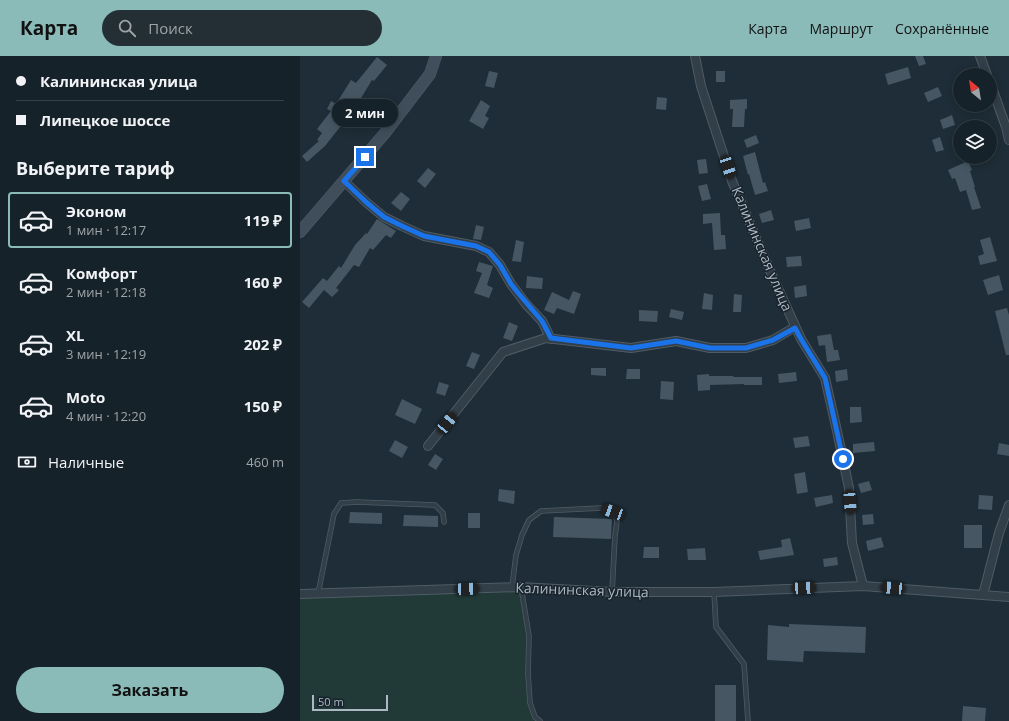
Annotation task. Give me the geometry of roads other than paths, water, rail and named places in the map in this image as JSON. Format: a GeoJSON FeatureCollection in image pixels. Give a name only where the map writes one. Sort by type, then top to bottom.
{"type":"FeatureCollection","features":[{"type":"Feature","properties":{"kind":"street"},"geometry":{"type":"LineString","coordinates":[[300,232],[385,133],[430,74],[436,56]]}},
{"type":"Feature","properties":{"kind":"street","name":"Калининская улица"},"geometry":{"type":"LineString","coordinates":[[694,56],[700,86],[732,181],[795,328],[825,378],[849,488],[852,543],[863,586]]}},
{"type":"Feature","properties":{"kind":"street"},"geometry":{"type":"LineString","coordinates":[[980,56],[984,68]]}},
{"type":"Feature","properties":{"kind":"street"},"geometry":{"type":"LineString","coordinates":[[997,102],[1009,140]]}},
{"type":"Feature","properties":{"kind":"street"},"geometry":{"type":"LineString","coordinates":[[344,181],[384,217],[402,226],[424,236],[476,246],[489,252],[500,265],[511,284],[542,321],[551,338]]}},
{"type":"Feature","properties":{"kind":"street","name":"Калининская улица"},"geometry":{"type":"LineString","coordinates":[[428,446],[503,352],[546,338],[631,348],[676,341],[710,348],[746,348],[773,340],[795,328]]}},
{"type":"Feature","properties":{"kind":"street"},"geometry":{"type":"LineString","coordinates":[[983,595],[999,533],[1009,505]]}},
{"type":"Feature","properties":{"kind":"street","name":"Калининская улица"},"geometry":{"type":"LineString","coordinates":[[300,594],[520,586],[612,592],[714,592],[863,586],[1009,597]]}},
{"type":"Feature","properties":{"kind":"lane"},"geometry":{"type":"LineString","coordinates":[[318,594],[334,514],[341,503],[357,502],[435,505],[443,513],[444,522]]}},
{"type":"Feature","properties":{"kind":"lane"},"geometry":{"type":"LineString","coordinates":[[512,587],[516,555],[522,535],[529,520],[541,511],[601,508],[613,512],[617,521],[612,592]]}},
{"type":"Feature","properties":{"kind":"lane"},"geometry":{"type":"LineString","coordinates":[[520,586],[529,636],[528,673],[530,703],[535,717],[540,721]]}},
{"type":"Feature","properties":{"kind":"lane"},"geometry":{"type":"LineString","coordinates":[[714,592],[716,627],[744,664],[748,721]]}}]}
